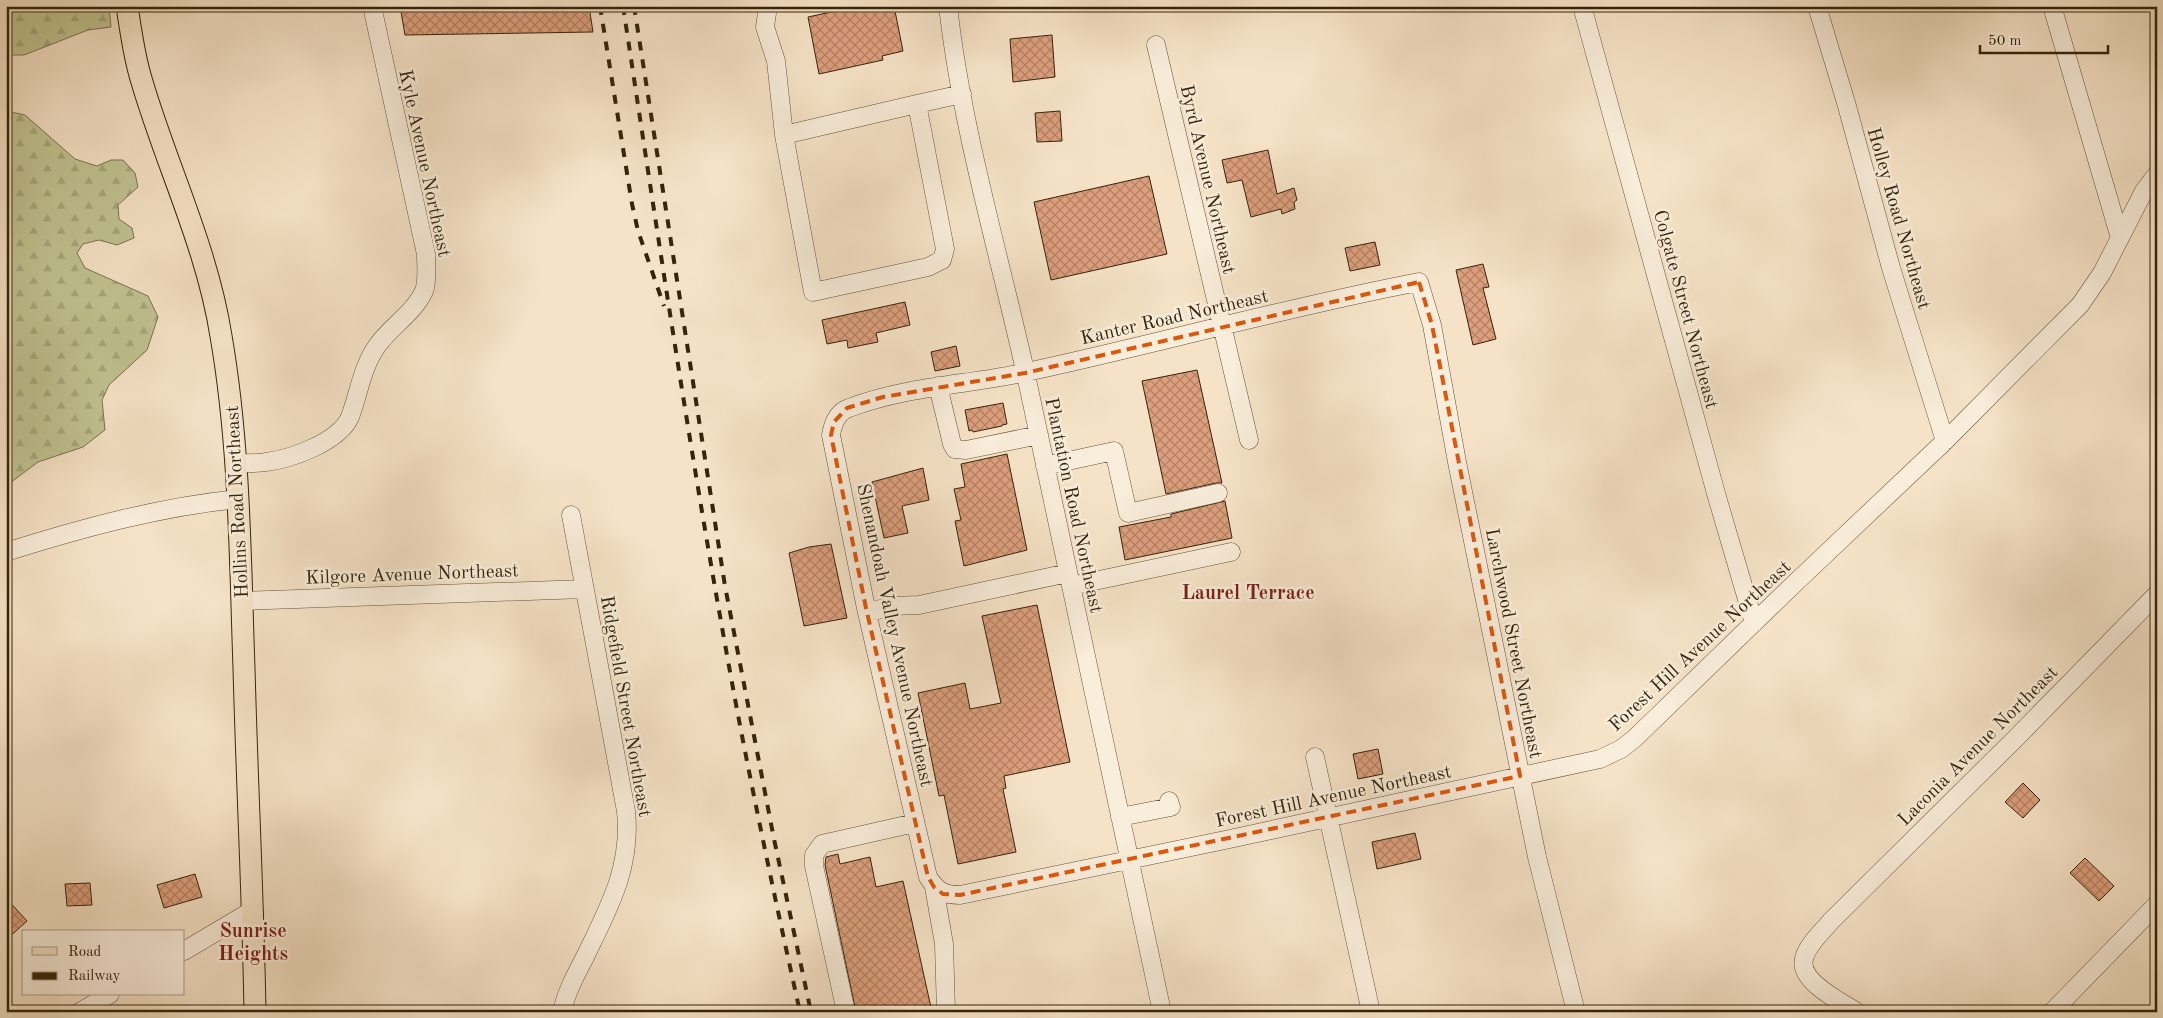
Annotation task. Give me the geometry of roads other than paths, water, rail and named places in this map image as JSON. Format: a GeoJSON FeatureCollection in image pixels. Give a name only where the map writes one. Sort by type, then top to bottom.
{"type":"FeatureCollection","features":[{"type":"Feature","properties":{"kind":"main road","name":"Hollins Road Northeast"},"geometry":{"type":"LineString","coordinates":[[127,6],[133,48],[141,81],[191,219],[209,278],[221,334],[231,403],[238,499],[255,1012]]}},
{"type":"Feature","properties":{"kind":"street","name":"Kyle Avenue Northeast"},"geometry":{"type":"LineString","coordinates":[[235,463],[264,463],[287,458],[309,450],[341,429],[349,418],[363,374],[376,348],[388,332],[416,304],[424,290],[426,254],[372,6]]}},
{"type":"Feature","properties":{"kind":"street"},"geometry":{"type":"LineString","coordinates":[[768,6],[764,27],[776,61],[784,135],[812,292],[928,267],[942,260],[945,249],[917,104]]}},
{"type":"Feature","properties":{"kind":"street","name":"Plantation Road Northeast"},"geometry":{"type":"LineString","coordinates":[[948,6],[962,94],[1039,435],[1162,1012]]}},
{"type":"Feature","properties":{"kind":"street","name":"Colgate Street Northeast"},"geometry":{"type":"LineString","coordinates":[[1582,6],[1716,497],[1754,623]]}},
{"type":"Feature","properties":{"kind":"street","name":"Holley Road Northeast"},"geometry":{"type":"LineString","coordinates":[[1817,6],[1847,106],[1891,268],[1945,441]]}},
{"type":"Feature","properties":{"kind":"street"},"geometry":{"type":"LineString","coordinates":[[2052,6],[2120,238]]}},
{"type":"Feature","properties":{"kind":"street","name":"Byrd Avenue Northeast"},"geometry":{"type":"LineString","coordinates":[[1156,45],[1249,440]]}},
{"type":"Feature","properties":{"kind":"street"},"geometry":{"type":"LineString","coordinates":[[784,135],[962,94]]}},
{"type":"Feature","properties":{"kind":"street","name":"Forest Hill Avenue Northeast"},"geometry":{"type":"LineString","coordinates":[[934,887],[943,894],[960,895],[1600,759],[1621,748],[1634,739],[1945,441],[2080,306],[2102,273],[2144,191],[2157,174]]}},
{"type":"Feature","properties":{"kind":"street","name":"Kanter Road Northeast"},"geometry":{"type":"LineString","coordinates":[[938,386],[1025,373],[1419,282]]}},
{"type":"Feature","properties":{"kind":"street","name":"Larchwood Street Northeast"},"geometry":{"type":"LineString","coordinates":[[1419,282],[1432,325],[1457,462],[1537,857],[1576,1012]]}},
{"type":"Feature","properties":{"kind":"street"},"geometry":{"type":"LineString","coordinates":[[938,386],[955,450],[966,450],[1039,435]]}},
{"type":"Feature","properties":{"kind":"street","name":"Shenandoah Valley Avenue Northeast"},"geometry":{"type":"LineString","coordinates":[[938,386],[883,397],[847,408],[834,422],[831,434],[867,613],[928,878],[934,887],[944,944],[946,1012]]}},
{"type":"Feature","properties":{"kind":"street"},"geometry":{"type":"LineString","coordinates":[[1045,466],[1114,451],[1128,513],[1218,493]]}},
{"type":"Feature","properties":{"kind":"street"},"geometry":{"type":"LineString","coordinates":[[6,552],[81,529],[138,515],[238,499]]}},
{"type":"Feature","properties":{"kind":"street","name":"Ridgefield Street Northeast"},"geometry":{"type":"LineString","coordinates":[[562,1012],[569,988],[618,886],[627,851],[628,831],[626,810],[571,515]]}},
{"type":"Feature","properties":{"kind":"street"},"geometry":{"type":"LineString","coordinates":[[867,613],[891,606],[919,605],[1231,552]]}},
{"type":"Feature","properties":{"kind":"street","name":"Kilgore Avenue Northeast"},"geometry":{"type":"LineString","coordinates":[[242,601],[584,589]]}},
{"type":"Feature","properties":{"kind":"street","name":"Laconia Avenue Northeast"},"geometry":{"type":"LineString","coordinates":[[1857,1012],[1828,994],[1809,978],[1804,971],[1803,960],[1807,952],[1827,925],[2017,737],[2157,594]]}},
{"type":"Feature","properties":{"kind":"street"},"geometry":{"type":"LineString","coordinates":[[1315,757],[1371,1012]]}},
{"type":"Feature","properties":{"kind":"street"},"geometry":{"type":"LineString","coordinates":[[1120,816],[1171,807],[1169,801]]}},
{"type":"Feature","properties":{"kind":"street"},"geometry":{"type":"LineString","coordinates":[[846,1012],[814,866],[814,855],[822,844],[915,823]]}},
{"type":"Feature","properties":{"kind":"street"},"geometry":{"type":"LineString","coordinates":[[2052,1012],[2157,904]]}},
{"type":"Feature","properties":{"kind":"street"},"geometry":{"type":"LineString","coordinates":[[185,950],[253,910]]}},
{"type":"Feature","properties":{"kind":"street"},"geometry":{"type":"LineString","coordinates":[[80,1012],[107,996]]}},
{"type":"Feature","properties":{"kind":"railway"},"geometry":{"type":"LineString","coordinates":[[600,6],[632,204],[638,231],[664,306]]}},
{"type":"Feature","properties":{"kind":"railway"},"geometry":{"type":"LineString","coordinates":[[623,6],[678,361],[722,627],[738,715],[800,1012]]}},
{"type":"Feature","properties":{"kind":"railway"},"geometry":{"type":"LineString","coordinates":[[634,6],[725,586],[774,839],[811,1012]]}},
{"type":"Feature","properties":{"kind":"district","name":"Laurel Terrace"},"geometry":{"type":"Point","coordinates":[1248,592]}},
{"type":"Feature","properties":{"kind":"district","name":"Sunrise Heights"},"geometry":{"type":"Point","coordinates":[253,942]}}]}
